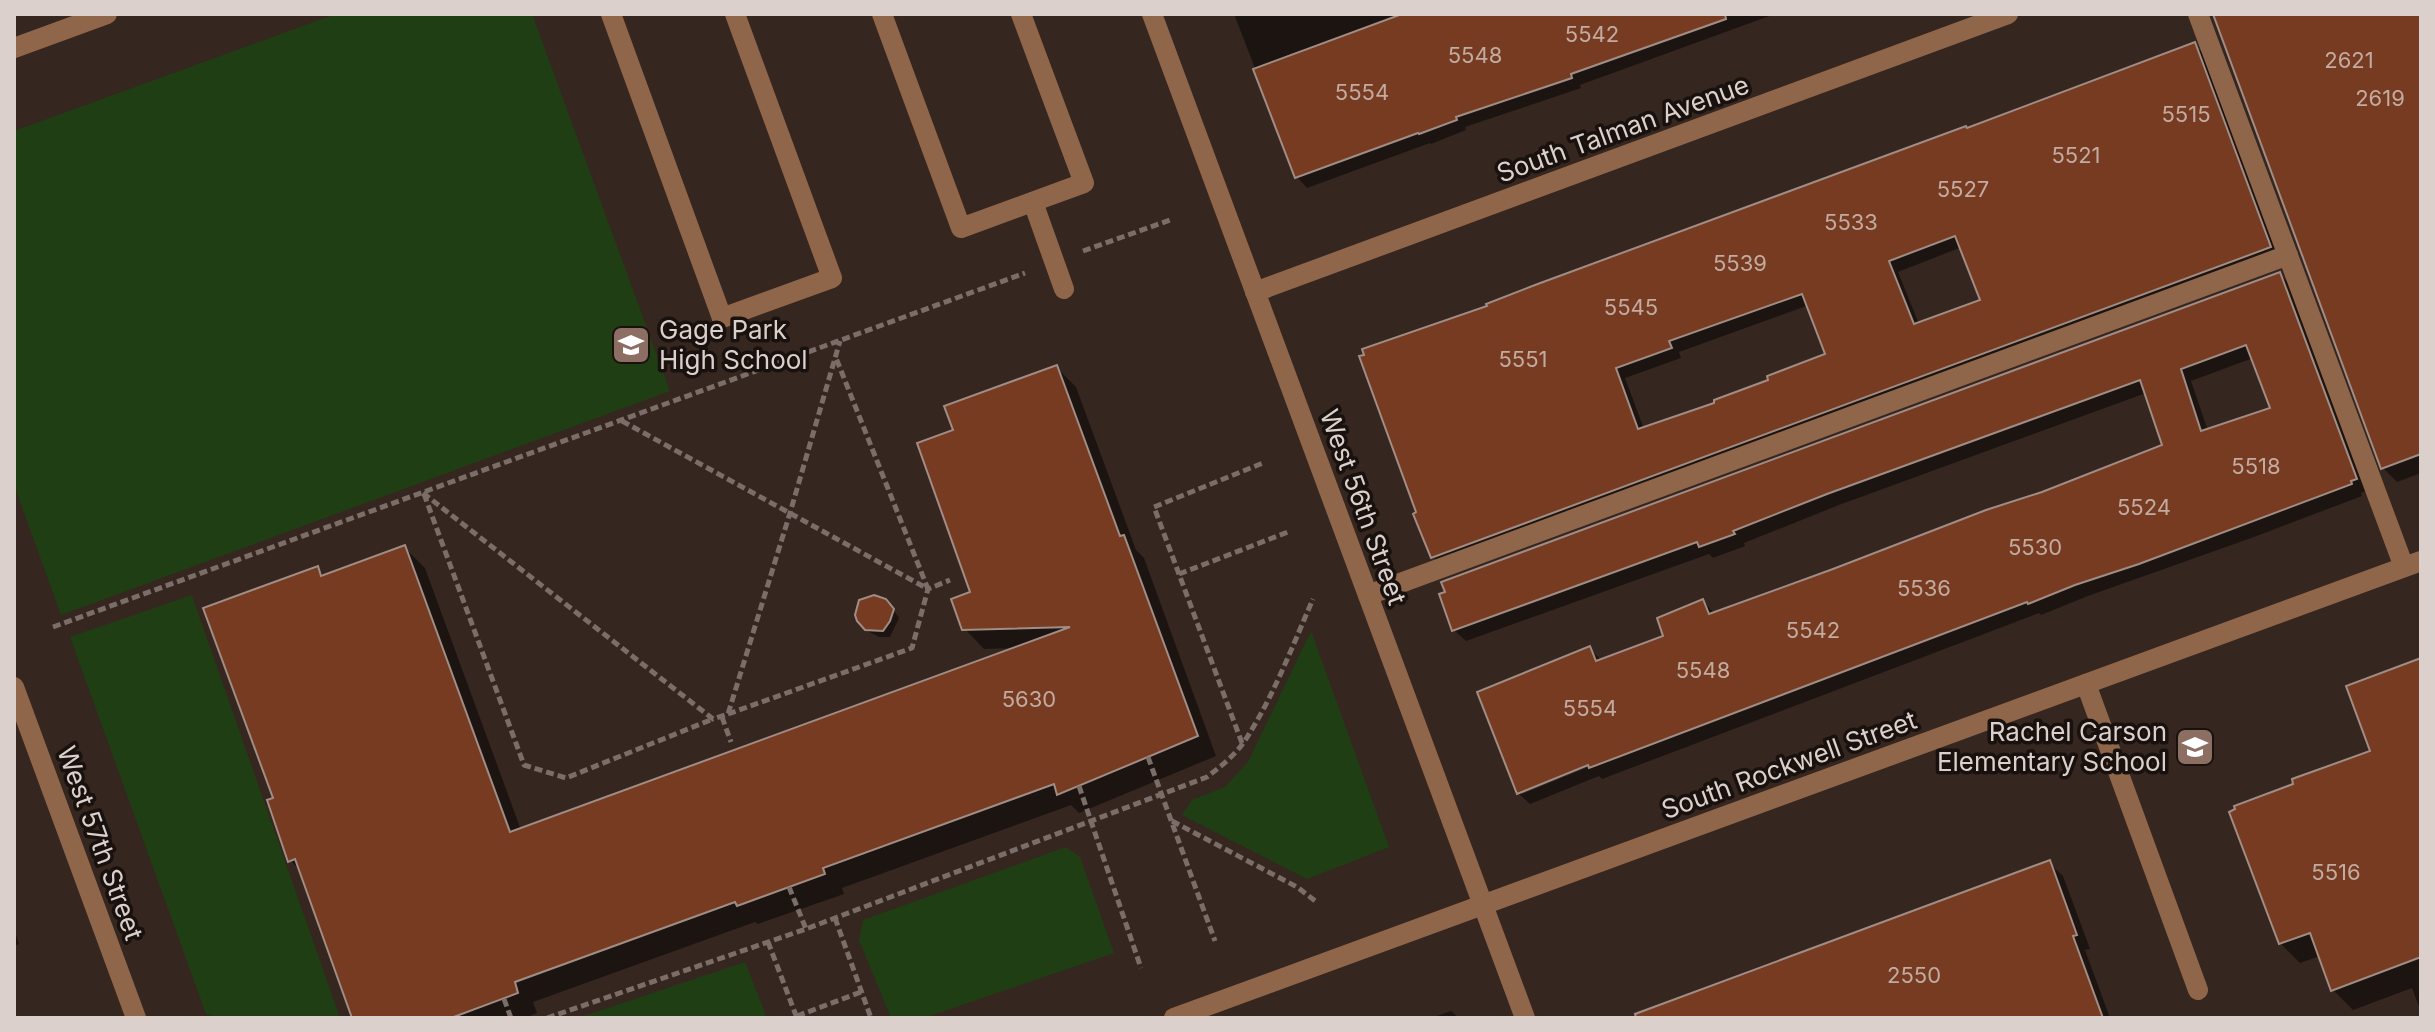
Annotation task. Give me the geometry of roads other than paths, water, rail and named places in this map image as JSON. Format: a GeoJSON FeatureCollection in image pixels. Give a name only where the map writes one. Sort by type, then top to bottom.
{"type":"FeatureCollection","features":[{"type":"Feature","properties":{"kind":"street"},"geometry":{"type":"LineString","coordinates":[[14,48],[107,14]]}},
{"type":"Feature","properties":{"kind":"street"},"geometry":{"type":"LineString","coordinates":[[611,14],[722,318],[832,278],[735,14]]}},
{"type":"Feature","properties":{"kind":"street"},"geometry":{"type":"LineString","coordinates":[[882,14],[961,228],[1084,183],[1021,14]]}},
{"type":"Feature","properties":{"kind":"street","name":"West 56th Street"},"geometry":{"type":"LineString","coordinates":[[1152,14],[1525,1018]]}},
{"type":"Feature","properties":{"kind":"street","name":"South Talman Avenue"},"geometry":{"type":"LineString","coordinates":[[1255,292],[2008,14]]}},
{"type":"Feature","properties":{"kind":"street"},"geometry":{"type":"LineString","coordinates":[[2198,14],[2288,255],[2412,564]]}},
{"type":"Feature","properties":{"kind":"street"},"geometry":{"type":"LineString","coordinates":[[1033,202],[1064,289]]}},
{"type":"Feature","properties":{"kind":"street"},"geometry":{"type":"LineString","coordinates":[[1368,595],[2288,255]]}},
{"type":"Feature","properties":{"kind":"street","name":"South Rockwell Street"},"geometry":{"type":"LineString","coordinates":[[1174,1018],[2412,564]]}},
{"type":"Feature","properties":{"kind":"street"},"geometry":{"type":"LineString","coordinates":[[2086,684],[2198,990]]}},
{"type":"Feature","properties":{"kind":"street","name":"West 57th Street"},"geometry":{"type":"LineString","coordinates":[[14,687],[23,740],[136,1018]]}},
{"type":"Feature","properties":{"kind":"place","name":"Gage Park High School"},"geometry":{"type":"Point","coordinates":[631,345]}},
{"type":"Feature","properties":{"kind":"place","name":"Rachel Carson Elementary School"},"geometry":{"type":"Point","coordinates":[2195,747]}}]}
